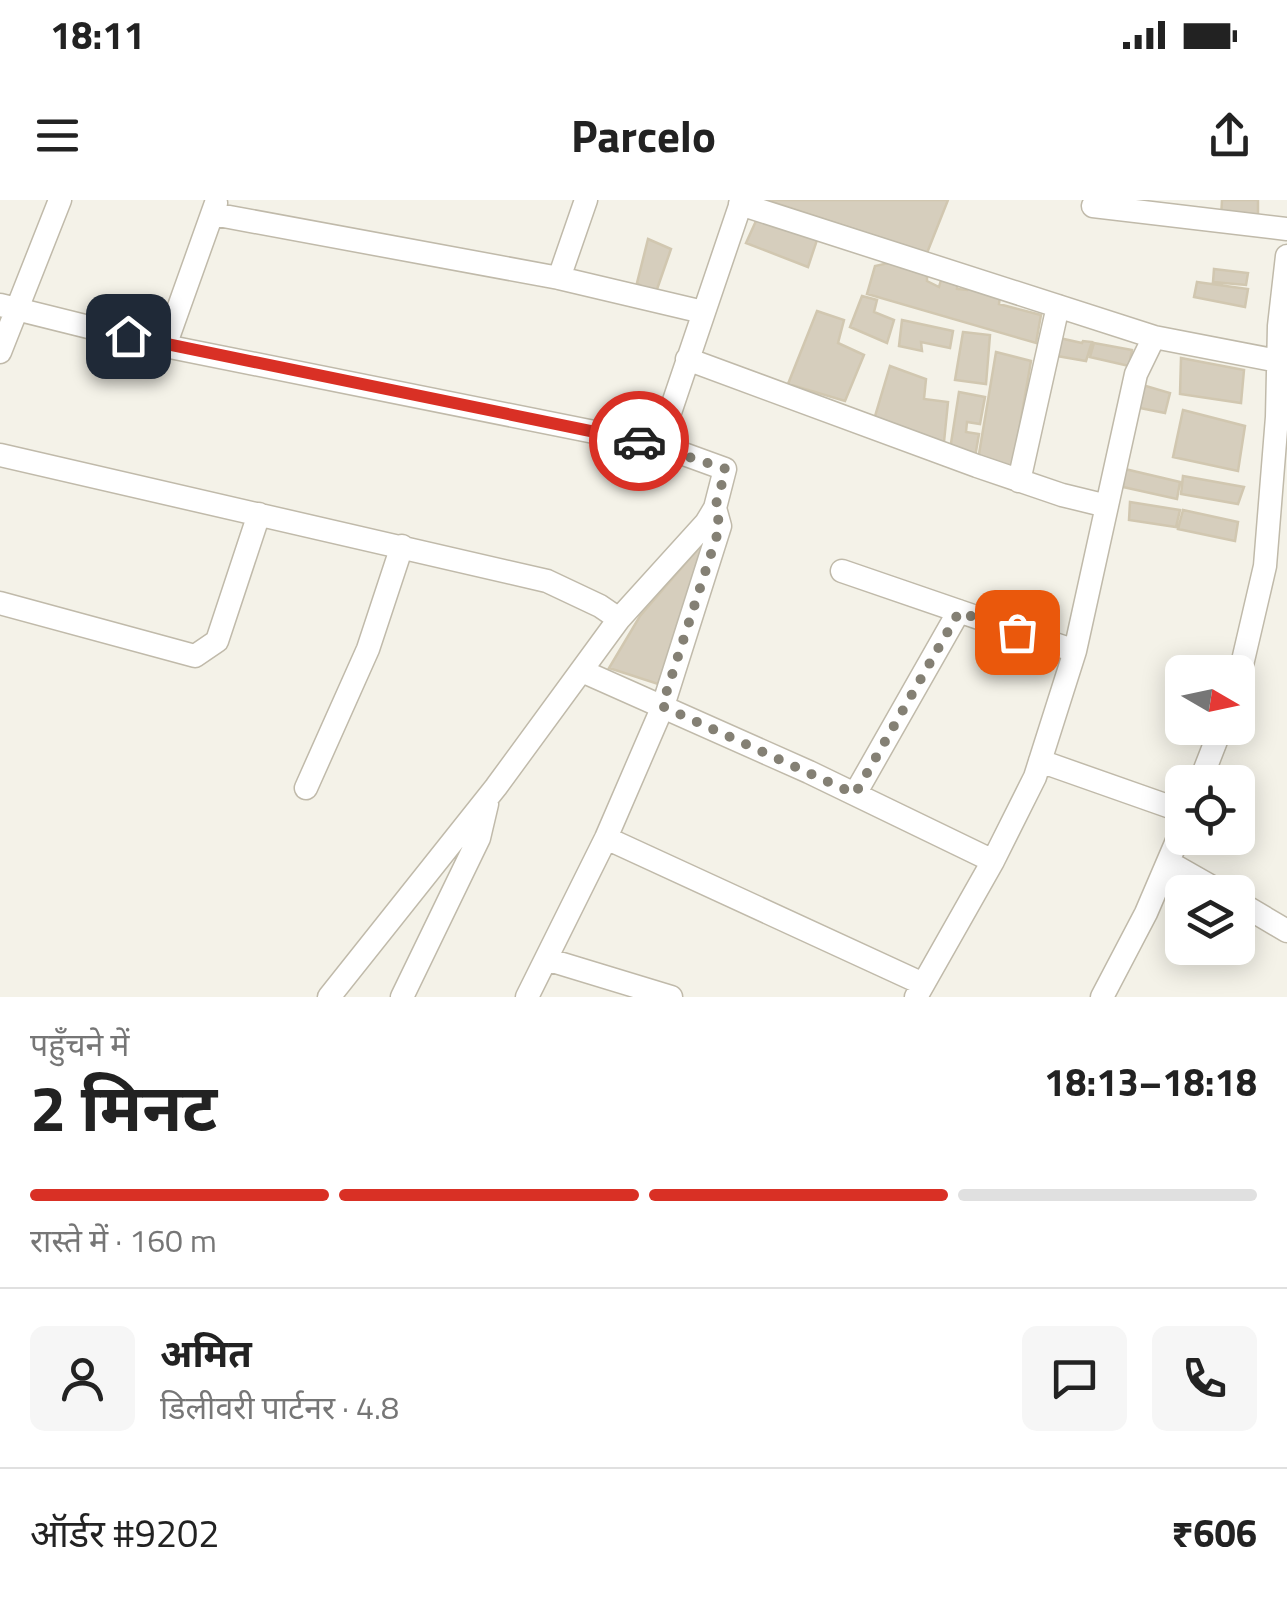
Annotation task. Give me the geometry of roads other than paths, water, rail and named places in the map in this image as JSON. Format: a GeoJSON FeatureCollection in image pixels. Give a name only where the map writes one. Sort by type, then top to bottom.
{"type":"FeatureCollection","features":[{"type":"Feature","properties":{"kind":"street"},"geometry":{"type":"LineString","coordinates":[[0,352],[10,307],[60,200]]}},
{"type":"Feature","properties":{"kind":"street"},"geometry":{"type":"LineString","coordinates":[[559,278],[586,200]]}},
{"type":"Feature","properties":{"kind":"street"},"geometry":{"type":"LineString","coordinates":[[659,445],[741,202],[1154,337],[1278,361]]}},
{"type":"Feature","properties":{"kind":"street"},"geometry":{"type":"LineString","coordinates":[[1094,206],[1287,229]]}},
{"type":"Feature","properties":{"kind":"street"},"geometry":{"type":"LineString","coordinates":[[165,346],[215,207],[704,312]]}},
{"type":"Feature","properties":{"kind":"street"},"geometry":{"type":"LineString","coordinates":[[1244,655],[1265,566],[1287,256]]}},
{"type":"Feature","properties":{"kind":"street"},"geometry":{"type":"LineString","coordinates":[[1019,480],[1058,306]]}},
{"type":"Feature","properties":{"kind":"street"},"geometry":{"type":"LineString","coordinates":[[10,307],[165,346],[659,445],[726,469],[715,508],[706,523],[620,619],[488,797],[329,997]]}},
{"type":"Feature","properties":{"kind":"street"},"geometry":{"type":"LineString","coordinates":[[606,838],[919,990],[994,860],[1040,761],[1075,652],[1136,374],[1154,337]]}},
{"type":"Feature","properties":{"kind":"street"},"geometry":{"type":"LineString","coordinates":[[687,359],[1019,480],[1107,506]]}},
{"type":"Feature","properties":{"kind":"street"},"geometry":{"type":"LineString","coordinates":[[0,455],[547,581],[620,619]]}},
{"type":"Feature","properties":{"kind":"street"},"geometry":{"type":"LineString","coordinates":[[527,997],[606,838],[662,706],[720,526],[715,508]]}},
{"type":"Feature","properties":{"kind":"street"},"geometry":{"type":"LineString","coordinates":[[0,603],[195,656],[216,641],[259,514]]}},
{"type":"Feature","properties":{"kind":"street"},"geometry":{"type":"LineString","coordinates":[[306,788],[368,649],[402,546]]}},
{"type":"Feature","properties":{"kind":"street"},"geometry":{"type":"LineString","coordinates":[[842,571],[1075,652]]}},
{"type":"Feature","properties":{"kind":"street"},"geometry":{"type":"LineString","coordinates":[[855,794],[959,612]]}},
{"type":"Feature","properties":{"kind":"street"},"geometry":{"type":"LineString","coordinates":[[582,670],[994,860]]}},
{"type":"Feature","properties":{"kind":"street"},"geometry":{"type":"LineString","coordinates":[[1040,761],[1165,805]]}},
{"type":"Feature","properties":{"kind":"street"},"geometry":{"type":"LineString","coordinates":[[402,997],[479,838],[488,797]]}},
{"type":"Feature","properties":{"kind":"street"},"geometry":{"type":"LineString","coordinates":[[1102,997],[1173,855]]}},
{"type":"Feature","properties":{"kind":"street"},"geometry":{"type":"LineString","coordinates":[[1170,863],[1191,875]]}},
{"type":"Feature","properties":{"kind":"street"},"geometry":{"type":"LineString","coordinates":[[1255,912],[1287,931]]}},
{"type":"Feature","properties":{"kind":"street"},"geometry":{"type":"LineString","coordinates":[[546,959],[671,997]]}}]}
